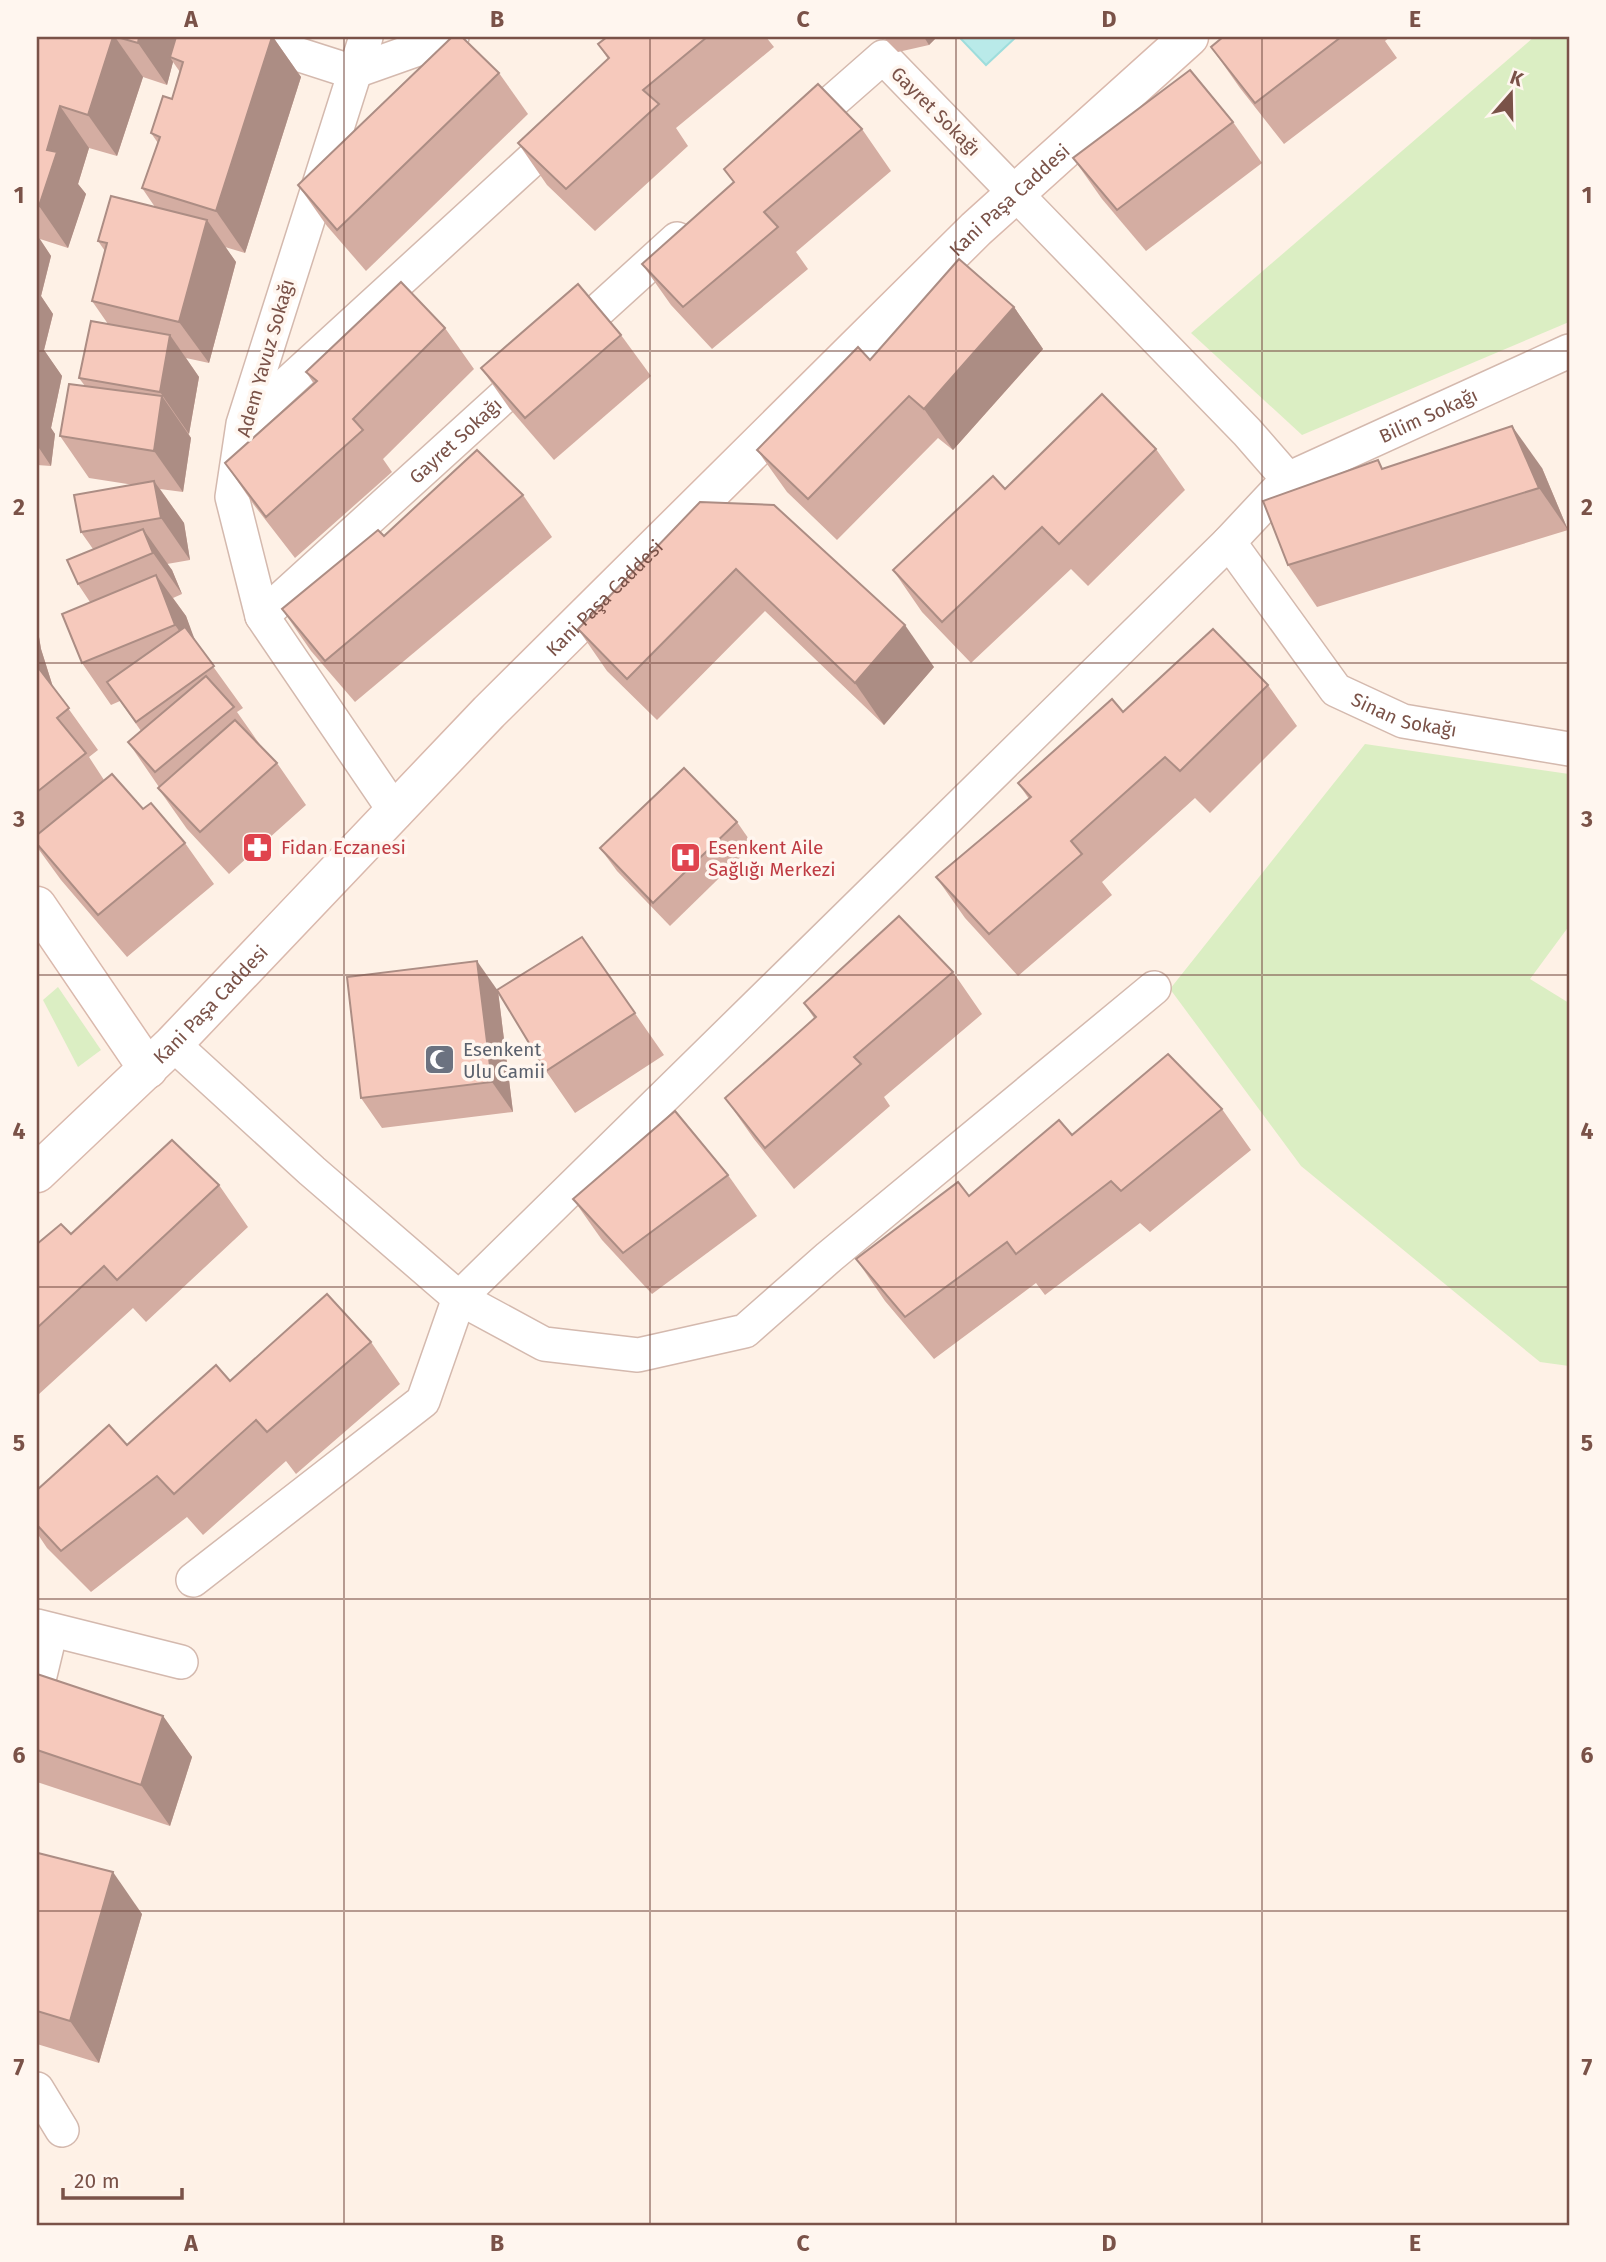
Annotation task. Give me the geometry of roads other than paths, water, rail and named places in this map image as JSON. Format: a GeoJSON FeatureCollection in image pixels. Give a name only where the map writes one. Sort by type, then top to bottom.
{"type":"FeatureCollection","features":[{"type":"Feature","properties":{"kind":"street"},"geometry":{"type":"LineString","coordinates":[[244,37],[353,72],[452,37]]}},
{"type":"Feature","properties":{"kind":"street","name":"Adem Yavuz Sokağı"},"geometry":{"type":"LineString","coordinates":[[366,37],[243,424],[232,497],[262,616],[396,813]]}},
{"type":"Feature","properties":{"kind":"street","name":"Kani Paşa Caddesi"},"geometry":{"type":"LineString","coordinates":[[37,1173],[161,1056],[396,813],[489,712],[976,229],[1189,37]]}},
{"type":"Feature","properties":{"kind":"street","name":"Gayret Sokağı"},"geometry":{"type":"LineString","coordinates":[[781,146],[873,47],[1247,432],[1288,479]]}},
{"type":"Feature","properties":{"kind":"street"},"geometry":{"type":"LineString","coordinates":[[243,424],[549,144]]}},
{"type":"Feature","properties":{"kind":"street","name":"Gayret Sokağı"},"geometry":{"type":"LineString","coordinates":[[262,616],[700,218]]}},
{"type":"Feature","properties":{"kind":"street","name":"Bilim Sokağı"},"geometry":{"type":"LineString","coordinates":[[1288,479],[1569,351]]}},
{"type":"Feature","properties":{"kind":"street"},"geometry":{"type":"LineString","coordinates":[[193,1580],[423,1401],[459,1298],[1229,542],[1288,479]]}},
{"type":"Feature","properties":{"kind":"street","name":"Sinan Sokağı"},"geometry":{"type":"LineString","coordinates":[[1229,542],[1336,690],[1403,721],[1569,749]]}},
{"type":"Feature","properties":{"kind":"street"},"geometry":{"type":"LineString","coordinates":[[37,906],[161,1056],[312,1171],[459,1298],[544,1343],[638,1355],[745,1331],[1154,988]]}},
{"type":"Feature","properties":{"kind":"street"},"geometry":{"type":"LineString","coordinates":[[37,1688],[44,1628],[181,1661]]}},
{"type":"Feature","properties":{"kind":"street"},"geometry":{"type":"LineString","coordinates":[[37,2089],[62,2130]]}},
{"type":"Feature","properties":{"kind":"water"},"geometry":{"type":"Polygon","coordinates":[[[1016,37],[986,65],[961,39],[1016,37]]]}},
{"type":"Feature","properties":{"kind":"place","name":"Fidan Eczanesi"},"geometry":{"type":"Point","coordinates":[258,847]}},
{"type":"Feature","properties":{"kind":"place","name":"Esenkent Aile Sağlığı Merkezi"},"geometry":{"type":"Point","coordinates":[685,858]}},
{"type":"Feature","properties":{"kind":"place","name":"Esenkent Ulu Camii"},"geometry":{"type":"Point","coordinates":[440,1060]}}]}
